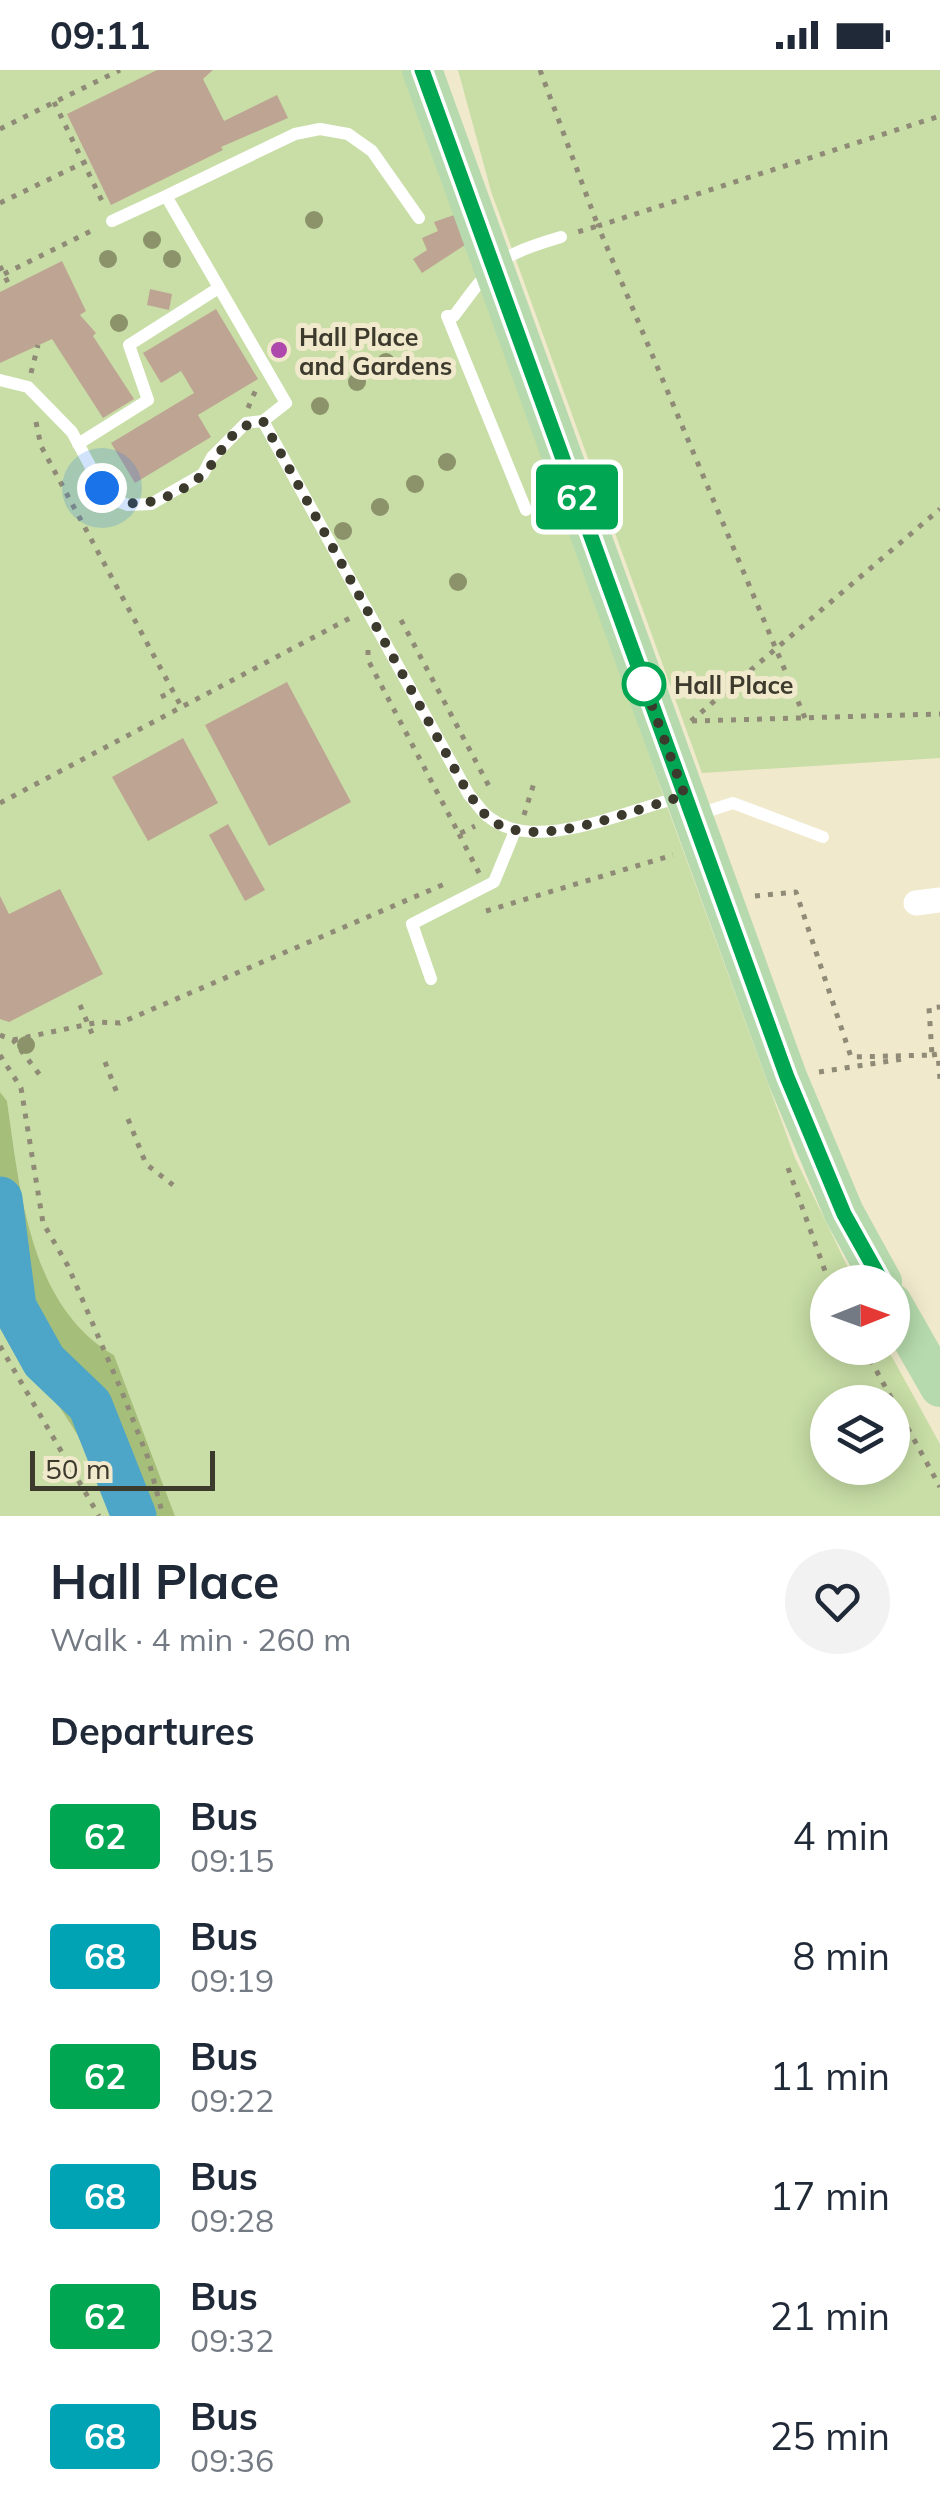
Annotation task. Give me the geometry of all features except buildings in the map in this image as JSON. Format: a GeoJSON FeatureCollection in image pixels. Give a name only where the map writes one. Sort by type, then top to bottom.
{"type":"FeatureCollection","features":[{"type":"Feature","properties":{"kind":"main road"},"geometry":{"type":"LineString","coordinates":[[422,70],[492,264],[676,726],[689,806],[814,1146],[874,1265]]}},
{"type":"Feature","properties":{"kind":"main road"},"geometry":{"type":"LineString","coordinates":[[910,1323],[929,1344],[940,1387]]}},
{"type":"Feature","properties":{"kind":"lane"},"geometry":{"type":"LineString","coordinates":[[112,221],[295,134],[320,129],[348,134],[372,151],[419,218]]}},
{"type":"Feature","properties":{"kind":"lane"},"geometry":{"type":"LineString","coordinates":[[0,380],[28,387],[72,432],[114,500],[151,504],[203,474],[212,457],[246,423],[263,421],[286,403],[166,196]]}},
{"type":"Feature","properties":{"kind":"lane"},"geometry":{"type":"LineString","coordinates":[[526,510],[447,316],[454,316],[492,264],[512,252],[561,237]]}},
{"type":"Feature","properties":{"kind":"lane"},"geometry":{"type":"LineString","coordinates":[[78,444],[148,400],[129,345],[218,290]]}},
{"type":"Feature","properties":{"kind":"lane"},"geometry":{"type":"LineString","coordinates":[[263,421],[469,795],[490,818],[515,831],[555,832],[689,806],[733,803],[823,837]]}},
{"type":"Feature","properties":{"kind":"lane"},"geometry":{"type":"LineString","coordinates":[[431,979],[412,924],[494,882],[515,831]]}},
{"type":"Feature","properties":{"kind":"path"},"geometry":{"type":"LineString","coordinates":[[0,129],[120,70]]}},
{"type":"Feature","properties":{"kind":"path"},"geometry":{"type":"LineString","coordinates":[[540,70],[598,226],[806,718]]}},
{"type":"Feature","properties":{"kind":"path"},"geometry":{"type":"LineString","coordinates":[[4,274],[112,221],[87,162],[54,102]]}},
{"type":"Feature","properties":{"kind":"path"},"geometry":{"type":"LineString","coordinates":[[598,226],[940,116]]}},
{"type":"Feature","properties":{"kind":"path"},"geometry":{"type":"LineString","coordinates":[[0,203],[87,162]]}},
{"type":"Feature","properties":{"kind":"path"},"geometry":{"type":"LineString","coordinates":[[0,266],[10,287]]}},
{"type":"Feature","properties":{"kind":"path"},"geometry":{"type":"LineString","coordinates":[[38,345],[28,387],[41,446],[182,708]]}},
{"type":"Feature","properties":{"kind":"path"},"geometry":{"type":"LineString","coordinates":[[676,726],[777,648],[940,509]]}},
{"type":"Feature","properties":{"kind":"path"},"geometry":{"type":"LineString","coordinates":[[0,803],[354,616]]}},
{"type":"Feature","properties":{"kind":"path"},"geometry":{"type":"LineString","coordinates":[[401,620],[499,805]]}},
{"type":"Feature","properties":{"kind":"path"},"geometry":{"type":"LineString","coordinates":[[161,696],[173,691]]}},
{"type":"Feature","properties":{"kind":"path"},"geometry":{"type":"LineString","coordinates":[[676,726],[940,714]]}},
{"type":"Feature","properties":{"kind":"path"},"geometry":{"type":"LineString","coordinates":[[511,811],[523,817],[534,783]]}},
{"type":"Feature","properties":{"kind":"path"},"geometry":{"type":"LineString","coordinates":[[486,911],[676,854]]}},
{"type":"Feature","properties":{"kind":"path"},"geometry":{"type":"LineString","coordinates":[[464,876],[477,870]]}},
{"type":"Feature","properties":{"kind":"path"},"geometry":{"type":"LineString","coordinates":[[13,1040],[89,1024],[120,1023],[450,882]]}},
{"type":"Feature","properties":{"kind":"path"},"geometry":{"type":"LineString","coordinates":[[722,899],[796,892],[851,1057],[884,1054],[908,1058]]}},
{"type":"Feature","properties":{"kind":"path"},"geometry":{"type":"LineString","coordinates":[[80,1004],[94,1036]]}},
{"type":"Feature","properties":{"kind":"path"},"geometry":{"type":"LineString","coordinates":[[932,1055],[929,1008],[940,1007]]}},
{"type":"Feature","properties":{"kind":"path"},"geometry":{"type":"LineString","coordinates":[[0,1035],[13,1040],[43,1080]]}},
{"type":"Feature","properties":{"kind":"path"},"geometry":{"type":"LineString","coordinates":[[0,1054],[20,1088],[43,1223],[68,1266],[122,1392],[163,1516]]}},
{"type":"Feature","properties":{"kind":"path"},"geometry":{"type":"LineString","coordinates":[[853,1068],[938,1054],[940,1079]]}},
{"type":"Feature","properties":{"kind":"path"},"geometry":{"type":"LineString","coordinates":[[104,1062],[119,1098]]}},
{"type":"Feature","properties":{"kind":"path"},"geometry":{"type":"LineString","coordinates":[[128,1120],[146,1164],[173,1185]]}},
{"type":"Feature","properties":{"kind":"path"},"geometry":{"type":"LineString","coordinates":[[782,1151],[823,1265]]}},
{"type":"Feature","properties":{"kind":"path"},"geometry":{"type":"LineString","coordinates":[[0,1346],[99,1516]]}},
{"type":"Feature","properties":{"kind":"path"},"geometry":{"type":"LineString","coordinates":[[873,1365],[940,1488]]}},
{"type":"Feature","properties":{"kind":"green space"},"geometry":{"type":"Polygon","coordinates":[[[0,70],[407,70],[458,198],[665,801],[795,1158],[847,1265],[810,1265],[810,1365],[896,1365],[907,1385],[810,1385],[810,1485],[910,1485],[910,1390],[940,1444],[940,1516],[175,1516],[114,1355],[86,1334],[63,1307],[46,1276],[24,1207],[7,1101],[0,1092],[0,70]]]}},
{"type":"Feature","properties":{"kind":"green space"},"geometry":{"type":"Polygon","coordinates":[[[458,70],[940,70],[940,758],[702,773],[491,191],[458,70]]]}},
{"type":"Feature","properties":{"kind":"green space"},"geometry":{"type":"Polygon","coordinates":[[[0,1092],[7,1101],[24,1207],[46,1276],[63,1307],[86,1334],[114,1355],[175,1516],[116,1516],[97,1465],[31,1363],[0,1286],[0,1092]]]}},
{"type":"Feature","properties":{"kind":"green space"},"geometry":{"type":"Polygon","coordinates":[[[0,1286],[31,1363],[97,1465],[116,1516],[0,1516],[0,1286]]]}},
{"type":"Feature","properties":{"kind":"waterway"},"geometry":{"type":"LineString","coordinates":[[0,1199],[14,1307],[44,1361],[90,1405],[134,1516]]}},
{"type":"Feature","properties":{"kind":"bus line","name":"62"},"geometry":{"type":"LineString","coordinates":[[422,70],[787,1077],[844,1214],[872,1265]]}},
{"type":"Feature","properties":{"kind":"place","name":"Hall Place and Gardens"},"geometry":{"type":"Point","coordinates":[279,350]}},
{"type":"Feature","properties":{"kind":"place","name":"Hall Place"},"geometry":{"type":"Point","coordinates":[644,684]}},
{"type":"Feature","properties":{"kind":"route"},"geometry":{"type":"LineString","coordinates":[[102,488],[114,500],[128,505],[151,504],[203,474],[212,457],[246,423],[263,421],[284,466],[378,626],[469,795],[490,818],[515,831],[555,832],[685,796],[644,684]]}}]}
